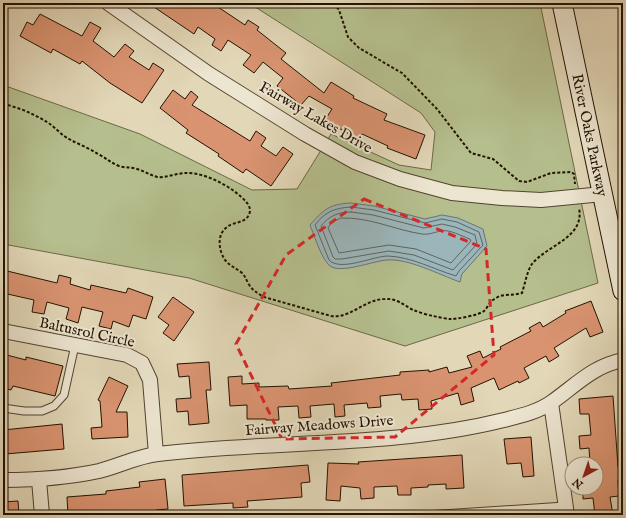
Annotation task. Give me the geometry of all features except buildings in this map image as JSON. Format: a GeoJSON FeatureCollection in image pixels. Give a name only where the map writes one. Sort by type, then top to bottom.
{"type":"FeatureCollection","features":[{"type":"Feature","properties":{"kind":"street","name":"Fairway Lakes Drive"},"geometry":{"type":"LineString","coordinates":[[108,3],[209,74],[305,134],[356,162],[400,179],[452,193],[502,198],[541,200],[603,194]]}},
{"type":"Feature","properties":{"kind":"street","name":"River Oaks Parkway"},"geometry":{"type":"LineString","coordinates":[[562,3],[623,291]]}},
{"type":"Feature","properties":{"kind":"street","name":"Baltusrol Circle"},"geometry":{"type":"LineString","coordinates":[[3,331],[127,355],[142,363],[150,380],[156,454]]}},
{"type":"Feature","properties":{"kind":"street","name":"Fairway Meadows Drive"},"geometry":{"type":"LineString","coordinates":[[3,480],[39,480],[100,470],[156,454],[398,437],[448,432],[528,414],[551,403],[590,373],[610,362],[623,360]]}},
{"type":"Feature","properties":{"kind":"street"},"geometry":{"type":"LineString","coordinates":[[551,403],[566,510]]}},
{"type":"Feature","properties":{"kind":"street"},"geometry":{"type":"LineString","coordinates":[[39,480],[42,515]]}},
{"type":"Feature","properties":{"kind":"lane"},"geometry":{"type":"LineString","coordinates":[[3,408],[24,411],[42,411],[54,406],[64,395],[75,345]]}},
{"type":"Feature","properties":{"kind":"lane"},"geometry":{"type":"LineString","coordinates":[[426,515],[566,510]]}},
{"type":"Feature","properties":{"kind":"path"},"geometry":{"type":"LineString","coordinates":[[3,104],[24,110],[48,122],[68,138],[100,154],[108,161],[120,167],[135,168],[146,171],[156,177],[188,173],[204,175],[221,183],[236,193],[248,203],[250,208],[249,214],[245,220],[226,228],[220,236],[219,245],[226,261],[245,277],[254,291],[264,297],[339,317],[348,314],[355,309],[385,299],[403,303],[413,310],[432,316],[452,319],[483,312],[495,298],[504,294],[516,295],[522,293],[531,265],[541,255],[569,237],[578,223],[580,210],[574,174],[571,172],[551,173],[527,182],[519,181],[493,159],[471,153],[437,109],[402,73],[359,48],[348,36],[339,10],[334,3]]}},
{"type":"Feature","properties":{"kind":"highlighted area"},"geometry":{"type":"Polygon","coordinates":[[[364,199],[486,249],[494,355],[395,437],[282,439],[236,344],[286,255],[364,199]]]}},
{"type":"Feature","properties":{"kind":"green space"},"geometry":{"type":"Polygon","coordinates":[[[249,3],[540,3],[598,283],[405,346],[189,278],[3,244],[3,85],[140,134],[252,190],[297,189],[331,134],[399,165],[431,170],[435,132],[421,113],[249,3]]]}},
{"type":"Feature","properties":{"kind":"water"},"geometry":{"type":"Polygon","coordinates":[[[351,203],[374,206],[425,219],[442,215],[458,218],[483,229],[487,246],[462,274],[460,282],[414,264],[395,260],[381,261],[342,269],[335,268],[330,266],[324,258],[318,247],[310,225],[328,208],[351,203]]]}}]}
